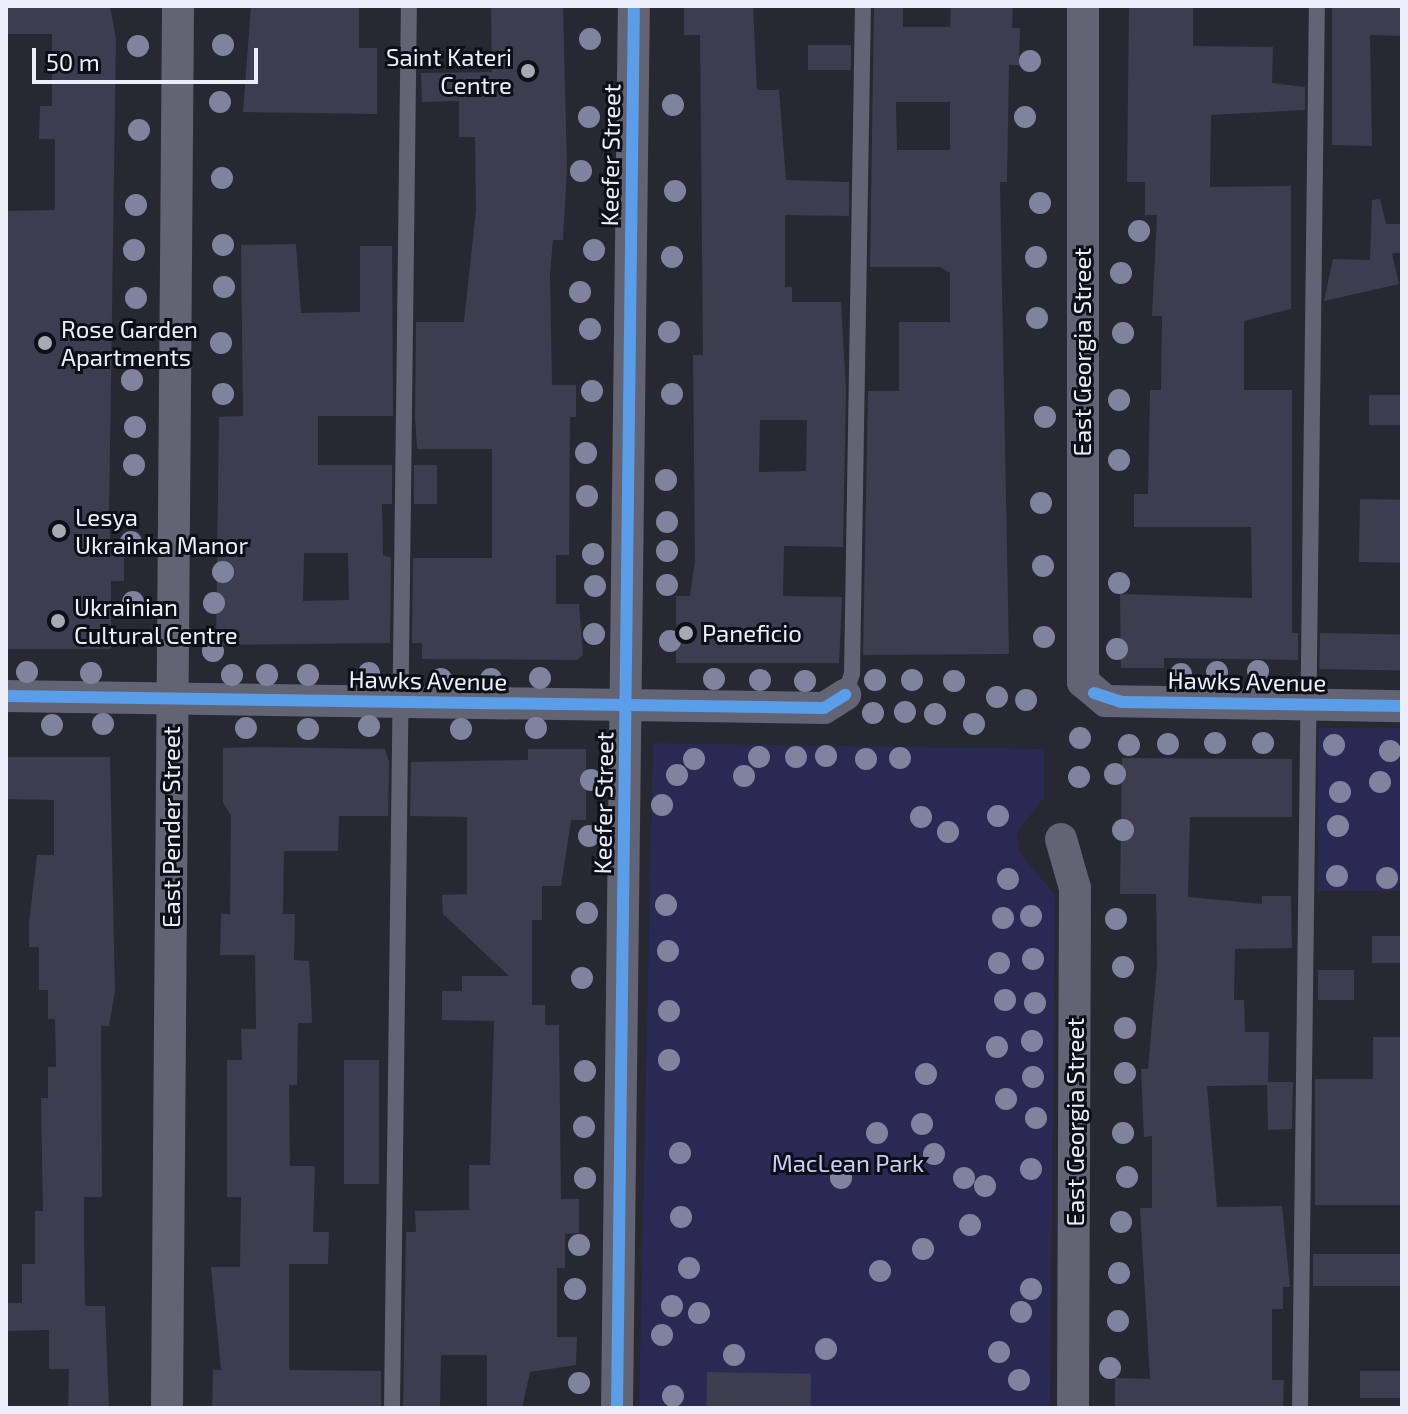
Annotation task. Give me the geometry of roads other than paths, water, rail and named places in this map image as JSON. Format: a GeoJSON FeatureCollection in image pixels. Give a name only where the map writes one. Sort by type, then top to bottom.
{"type":"FeatureCollection","features":[{"type":"Feature","properties":{"kind":"street","name":"East Pender Street"},"geometry":{"type":"LineString","coordinates":[[167,1408],[178,6]]}},
{"type":"Feature","properties":{"kind":"street","name":"Keefer Street"},"geometry":{"type":"LineString","coordinates":[[617,1408],[634,6]]}},
{"type":"Feature","properties":{"kind":"street","name":"East Georgia Street"},"geometry":{"type":"LineString","coordinates":[[1083,6],[1081,666],[1094,693]]}},
{"type":"Feature","properties":{"kind":"street","name":"Hawks Avenue"},"geometry":{"type":"LineString","coordinates":[[1094,693],[1122,702],[1402,706]]}},
{"type":"Feature","properties":{"kind":"street","name":"Hawks Avenue"},"geometry":{"type":"LineString","coordinates":[[6,696],[824,708],[845,695]]}},
{"type":"Feature","properties":{"kind":"street","name":"East Georgia Street"},"geometry":{"type":"LineString","coordinates":[[1061,839],[1075,888],[1073,1408]]}},
{"type":"Feature","properties":{"kind":"lane"},"geometry":{"type":"LineString","coordinates":[[392,1408],[398,701],[409,6]]}},
{"type":"Feature","properties":{"kind":"lane"},"geometry":{"type":"LineString","coordinates":[[845,695],[852,674],[863,6]]}},
{"type":"Feature","properties":{"kind":"lane"},"geometry":{"type":"LineString","coordinates":[[1300,1408],[1317,6]]}},
{"type":"Feature","properties":{"kind":"place","name":"Saint Kateri Centre"},"geometry":{"type":"Point","coordinates":[528,71]}},
{"type":"Feature","properties":{"kind":"place","name":"Rose Garden Apartments"},"geometry":{"type":"Point","coordinates":[45,343]}},
{"type":"Feature","properties":{"kind":"place","name":"Lesya Ukrainka Manor"},"geometry":{"type":"Point","coordinates":[59,531]}},
{"type":"Feature","properties":{"kind":"place","name":"Ukrainian Cultural Centre"},"geometry":{"type":"Point","coordinates":[58,621]}},
{"type":"Feature","properties":{"kind":"place","name":"Paneficio"},"geometry":{"type":"Point","coordinates":[686,633]}},
{"type":"Feature","properties":{"kind":"park label","name":"MacLean Park"},"geometry":{"type":"Point","coordinates":[848,1163]}}]}
